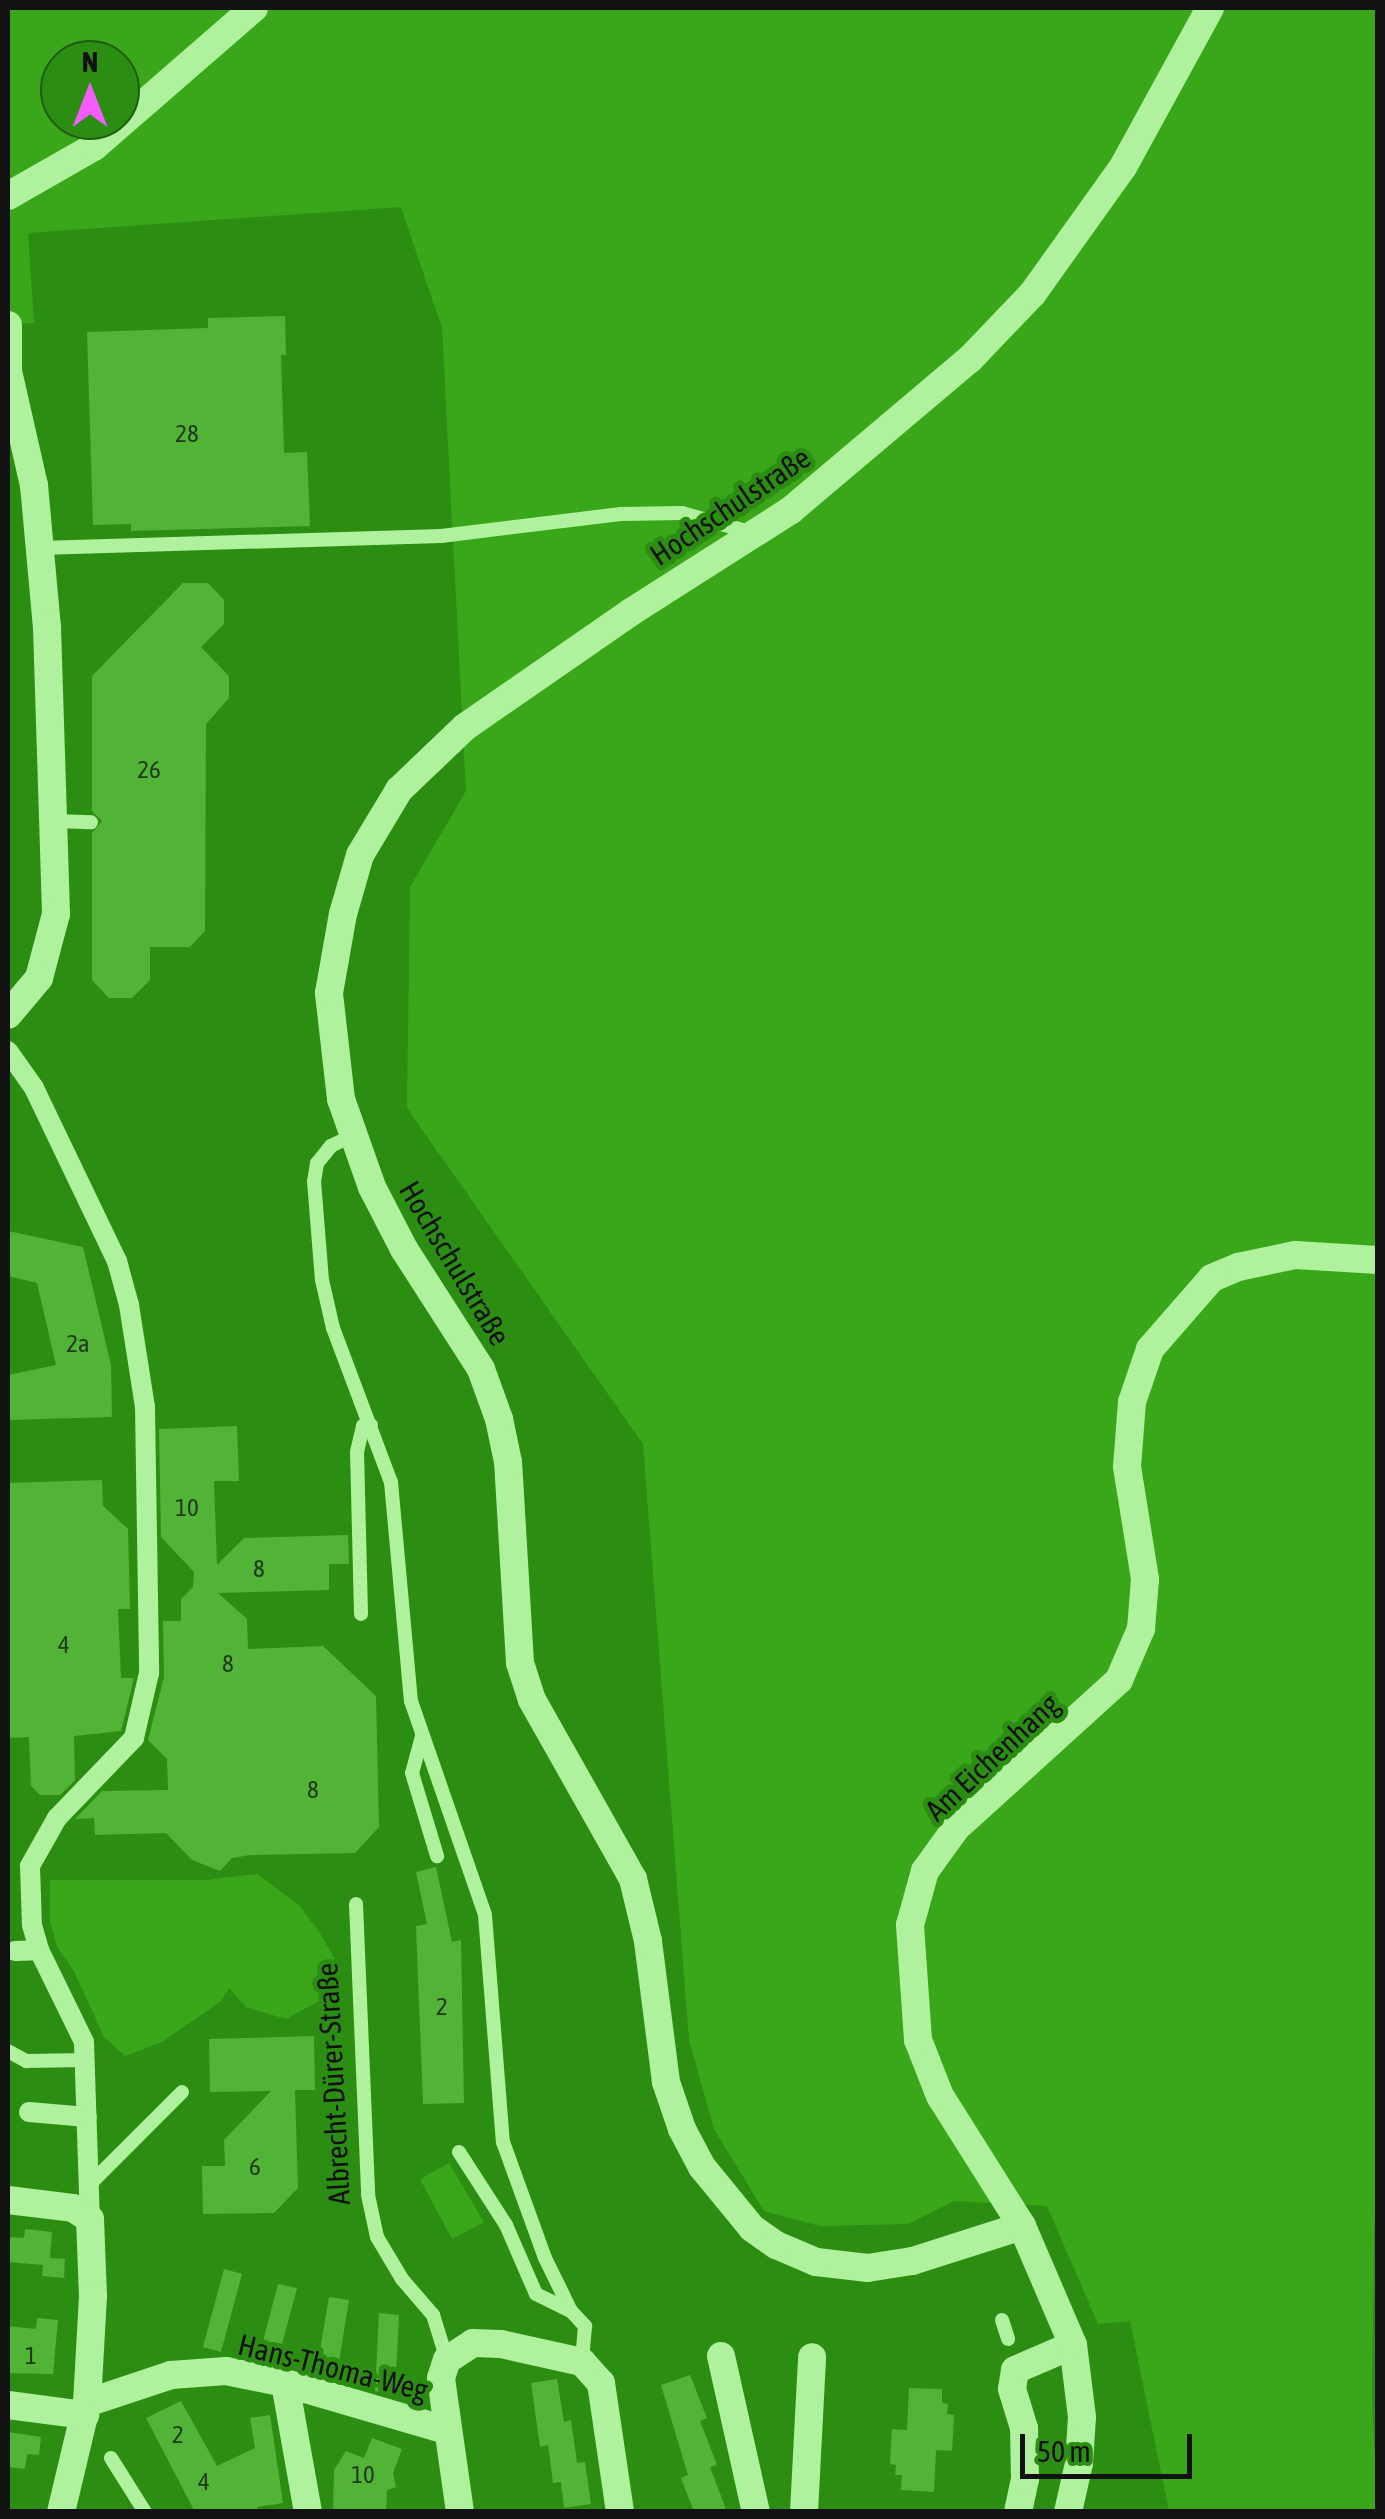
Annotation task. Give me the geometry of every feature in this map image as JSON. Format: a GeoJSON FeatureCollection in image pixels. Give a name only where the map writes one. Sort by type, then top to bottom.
{"type":"FeatureCollection","features":[{"type":"Feature","properties":{"kind":"street"},"geometry":{"type":"LineString","coordinates":[[8,196],[94,148],[254,8]]}},
{"type":"Feature","properties":{"kind":"street","name":"Hochschulstraße"},"geometry":{"type":"LineString","coordinates":[[1022,2226],[912,2261],[868,2268],[816,2262],[752,2228],[702,2167],[682,2130],[666,2082],[648,1941],[632,1879],[532,1700],[520,1663],[508,1462],[498,1418],[481,1369],[404,1249],[352,1136],[336,1064],[330,992],[342,914],[360,855],[398,790],[465,727],[790,510],[886,434],[970,360],[1033,292],[1123,167],[1210,8]]}},
{"type":"Feature","properties":{"kind":"street"},"geometry":{"type":"LineString","coordinates":[[8,326],[8,371],[34,484],[40,548],[55,821],[56,914],[39,978],[8,1015]]}},
{"type":"Feature","properties":{"kind":"street"},"geometry":{"type":"LineString","coordinates":[[8,1050],[34,1088],[117,1261],[130,1306],[145,1407],[149,1673],[134,1738],[57,1818],[30,1866],[32,1926],[39,1950],[81,2030],[85,2060],[93,2296],[86,2409],[61,2512]]}},
{"type":"Feature","properties":{"kind":"street","name":"Am Eichenhang"},"geometry":{"type":"LineString","coordinates":[[1068,2512],[1082,2417],[1074,2344],[1022,2226],[940,2096],[918,2040],[910,1926],[925,1871],[956,1828],[1119,1680],[1134,1646],[1141,1629],[1145,1580],[1127,1467],[1132,1402],[1150,1349],[1212,1278],[1238,1266],[1295,1255],[1378,1260]]}},
{"type":"Feature","properties":{"kind":"street"},"geometry":{"type":"LineString","coordinates":[[14,1951],[39,1950]]}},
{"type":"Feature","properties":{"kind":"street"},"geometry":{"type":"LineString","coordinates":[[29,2112],[87,2118]]}},
{"type":"Feature","properties":{"kind":"street"},"geometry":{"type":"LineString","coordinates":[[8,2200],[74,2208],[90,2220]]}},
{"type":"Feature","properties":{"kind":"street"},"geometry":{"type":"LineString","coordinates":[[460,2512],[441,2378],[448,2360],[473,2344],[487,2344],[582,2362],[602,2383],[620,2512]]}},
{"type":"Feature","properties":{"kind":"street"},"geometry":{"type":"LineString","coordinates":[[1018,2512],[1025,2479],[1025,2445],[1012,2389],[1015,2370],[1074,2344]]}},
{"type":"Feature","properties":{"kind":"street"},"geometry":{"type":"LineString","coordinates":[[722,2356],[756,2512]]}},
{"type":"Feature","properties":{"kind":"street"},"geometry":{"type":"LineString","coordinates":[[804,2512],[812,2357]]}},
{"type":"Feature","properties":{"kind":"street","name":"Hans-Thoma-Weg"},"geometry":{"type":"LineString","coordinates":[[86,2409],[171,2375],[226,2371],[285,2383],[446,2430]]}},
{"type":"Feature","properties":{"kind":"street"},"geometry":{"type":"LineString","coordinates":[[285,2383],[308,2512]]}},
{"type":"Feature","properties":{"kind":"street"},"geometry":{"type":"LineString","coordinates":[[8,2404],[86,2409]]}},
{"type":"Feature","properties":{"kind":"lane"},"geometry":{"type":"LineString","coordinates":[[40,548],[155,538],[441,536],[622,514],[682,513],[754,534]]}},
{"type":"Feature","properties":{"kind":"lane"},"geometry":{"type":"LineString","coordinates":[[55,821],[92,822]]}},
{"type":"Feature","properties":{"kind":"lane"},"geometry":{"type":"LineString","coordinates":[[352,1136],[331,1146],[317,1163],[317,1246],[333,1328],[391,1482],[404,1659],[411,1701],[485,1915],[503,2142],[523,2204],[571,2312]]}},
{"type":"Feature","properties":{"kind":"lane"},"geometry":{"type":"LineString","coordinates":[[360,1614],[357,1452],[362,1426],[371,1425]]}},
{"type":"Feature","properties":{"kind":"lane"},"geometry":{"type":"LineString","coordinates":[[422,1735],[412,1774],[437,1856]]}},
{"type":"Feature","properties":{"kind":"lane","name":"Albrecht-Dürer-Straße"},"geometry":{"type":"LineString","coordinates":[[356,1904],[364,2121],[374,2223],[377,2237],[402,2279],[432,2314],[448,2360]]}},
{"type":"Feature","properties":{"kind":"lane"},"geometry":{"type":"LineString","coordinates":[[8,2052],[26,2061],[85,2060]]}},
{"type":"Feature","properties":{"kind":"lane"},"geometry":{"type":"LineString","coordinates":[[90,2184],[182,2092]]}},
{"type":"Feature","properties":{"kind":"lane"},"geometry":{"type":"LineString","coordinates":[[459,2152],[506,2225],[536,2294],[571,2312],[585,2326],[582,2362]]}},
{"type":"Feature","properties":{"kind":"lane"},"geometry":{"type":"LineString","coordinates":[[1002,2320],[1008,2339]]}},
{"type":"Feature","properties":{"kind":"lane"},"geometry":{"type":"LineString","coordinates":[[112,2458],[145,2512]]}},
{"type":"Feature","properties":{"kind":"green space"},"geometry":{"type":"Polygon","coordinates":[[[8,8],[1377,8],[1378,1965],[1372,2395],[1377,2511],[1169,2511],[1130,2321],[1098,2324],[1047,2206],[954,2201],[908,2224],[820,2226],[764,2211],[714,2129],[689,2040],[643,1444],[407,1108],[410,887],[466,791],[442,328],[401,207],[28,233],[34,323],[8,324],[8,8]]]}},
{"type":"Feature","properties":{"kind":"green space"},"geometry":{"type":"Polygon","coordinates":[[[257,1874],[299,1905],[320,1933],[339,1967],[330,1995],[286,2019],[246,2007],[229,1988],[221,2001],[162,2042],[125,2056],[104,2037],[74,1971],[57,1947],[50,1920],[50,1880],[207,1880],[257,1874]]]}},
{"type":"Feature","properties":{"kind":"green space"},"geometry":{"type":"Polygon","coordinates":[[[449,2163],[484,2222],[452,2239],[420,2179],[449,2163]]]}},
{"type":"Feature","properties":{"kind":"building"},"geometry":{"type":"Polygon","coordinates":[[[285,316],[286,355],[281,355],[284,453],[307,452],[310,526],[131,531],[131,524],[93,525],[87,332],[208,328],[208,318],[285,316]]]}},
{"type":"Feature","properties":{"kind":"building"},"geometry":{"type":"Polygon","coordinates":[[[183,583],[208,583],[224,600],[224,624],[201,647],[229,676],[229,698],[206,724],[205,931],[190,947],[150,947],[150,980],[132,998],[109,998],[92,980],[92,833],[102,821],[92,811],[92,676],[183,583]]]}},
{"type":"Feature","properties":{"kind":"building"},"geometry":{"type":"Polygon","coordinates":[[[8,1231],[83,1247],[111,1365],[112,1417],[8,1420],[8,1375],[56,1365],[37,1283],[8,1276],[8,1231]]]}},
{"type":"Feature","properties":{"kind":"building"},"geometry":{"type":"Polygon","coordinates":[[[237,1426],[239,1481],[214,1481],[217,1565],[244,1538],[348,1535],[349,1564],[329,1564],[329,1590],[218,1593],[247,1619],[248,1649],[323,1646],[376,1696],[379,1827],[355,1853],[250,1855],[232,1858],[220,1871],[192,1860],[166,1833],[95,1835],[94,1818],[75,1819],[102,1791],[168,1790],[167,1759],[148,1740],[164,1677],[163,1621],[181,1621],[181,1599],[193,1587],[194,1572],[161,1537],[159,1429],[237,1426]]]}},
{"type":"Feature","properties":{"kind":"building"},"geometry":{"type":"Polygon","coordinates":[[[102,1480],[103,1506],[128,1529],[130,1609],[118,1609],[121,1678],[134,1678],[121,1731],[74,1736],[75,1780],[60,1795],[40,1795],[31,1786],[29,1737],[8,1738],[8,1483],[102,1480]]]}},
{"type":"Feature","properties":{"kind":"building"},"geometry":{"type":"Polygon","coordinates":[[[436,1867],[452,1942],[461,1940],[464,2103],[423,2104],[416,1926],[427,1924],[416,1872],[436,1867]]]}},
{"type":"Feature","properties":{"kind":"building"},"geometry":{"type":"Polygon","coordinates":[[[314,2036],[315,2090],[295,2090],[298,2188],[274,2213],[203,2214],[202,2166],[225,2166],[224,2140],[271,2091],[210,2092],[209,2039],[314,2036]]]}},
{"type":"Feature","properties":{"kind":"building"},"geometry":{"type":"Polygon","coordinates":[[[25,2229],[52,2232],[50,2258],[65,2259],[64,2278],[42,2276],[43,2265],[8,2262],[8,2237],[24,2238],[25,2229]]]}},
{"type":"Feature","properties":{"kind":"building"},"geometry":{"type":"Polygon","coordinates":[[[224,2269],[242,2274],[221,2352],[203,2347],[224,2269]]]}},
{"type":"Feature","properties":{"kind":"building"},"geometry":{"type":"Polygon","coordinates":[[[278,2284],[297,2288],[277,2363],[258,2360],[278,2284]]]}},
{"type":"Feature","properties":{"kind":"building"},"geometry":{"type":"Polygon","coordinates":[[[329,2297],[349,2300],[336,2380],[316,2374],[329,2297]]]}},
{"type":"Feature","properties":{"kind":"building"},"geometry":{"type":"Polygon","coordinates":[[[379,2313],[399,2315],[395,2395],[375,2391],[379,2313]]]}},
{"type":"Feature","properties":{"kind":"building"},"geometry":{"type":"Polygon","coordinates":[[[37,2318],[58,2320],[53,2374],[8,2373],[8,2326],[36,2329],[37,2318]]]}},
{"type":"Feature","properties":{"kind":"building"},"geometry":{"type":"Polygon","coordinates":[[[690,2375],[707,2418],[700,2421],[717,2465],[710,2467],[727,2512],[694,2512],[681,2478],[688,2475],[661,2385],[690,2375]]]}},
{"type":"Feature","properties":{"kind":"building"},"geometry":{"type":"Polygon","coordinates":[[[557,2379],[564,2422],[571,2420],[577,2463],[585,2462],[591,2504],[564,2508],[561,2482],[553,2483],[548,2445],[540,2447],[531,2383],[557,2379]]]}},
{"type":"Feature","properties":{"kind":"building"},"geometry":{"type":"Polygon","coordinates":[[[909,2388],[942,2389],[947,2414],[954,2415],[952,2451],[936,2450],[934,2492],[901,2490],[902,2475],[895,2475],[896,2465],[890,2464],[892,2429],[907,2430],[909,2388]]]}},
{"type":"Feature","properties":{"kind":"building"},"geometry":{"type":"Polygon","coordinates":[[[181,2401],[217,2466],[255,2448],[250,2418],[270,2415],[283,2503],[257,2507],[259,2512],[195,2512],[146,2418],[181,2401]]]}},
{"type":"Feature","properties":{"kind":"building"},"geometry":{"type":"Polygon","coordinates":[[[8,2432],[41,2437],[39,2455],[27,2454],[25,2469],[8,2467],[8,2432]]]}},
{"type":"Feature","properties":{"kind":"building"},"geometry":{"type":"Polygon","coordinates":[[[372,2438],[402,2449],[393,2473],[396,2487],[387,2490],[386,2512],[333,2512],[334,2470],[346,2451],[364,2458],[372,2438]]]}}]}
